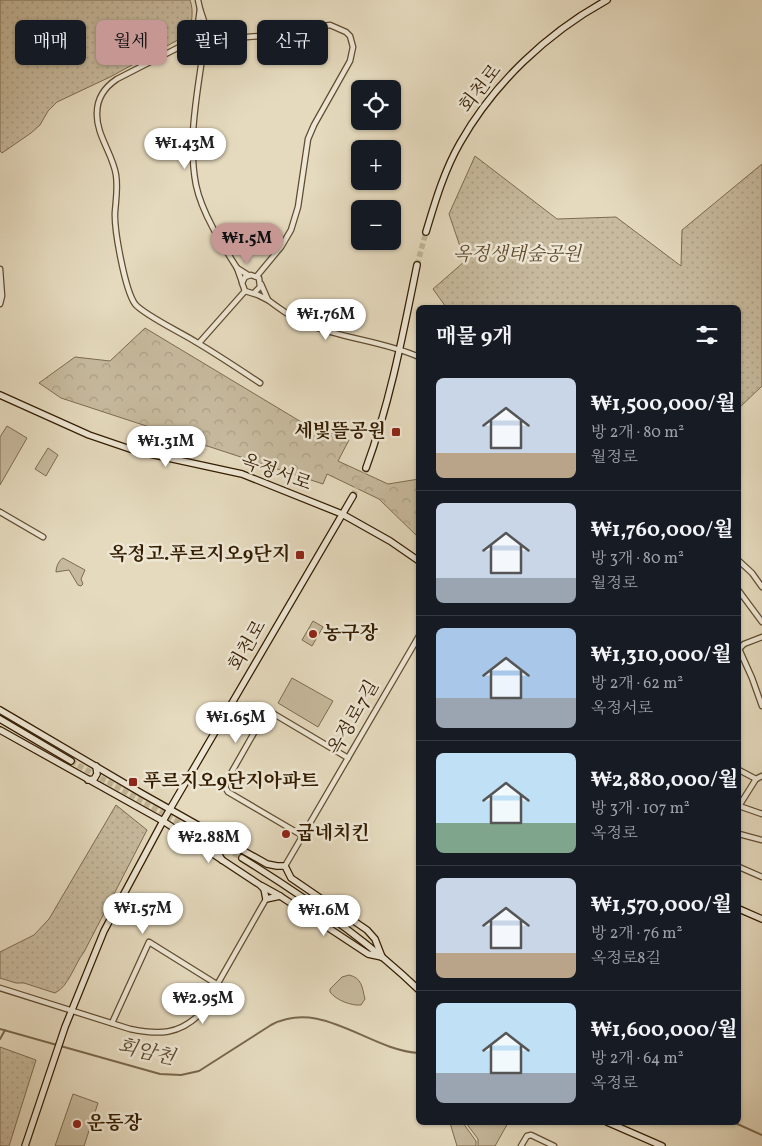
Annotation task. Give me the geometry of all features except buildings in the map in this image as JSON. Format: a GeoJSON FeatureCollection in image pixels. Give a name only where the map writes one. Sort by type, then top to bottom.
{"type":"FeatureCollection","features":[{"type":"Feature","properties":{"kind":"main road","name":"회천로"},"geometry":{"type":"LineString","coordinates":[[426,232],[440,188],[459,144],[493,94],[536,51],[571,23],[607,0]]}},
{"type":"Feature","properties":{"kind":"main road"},"geometry":{"type":"LineString","coordinates":[[366,468],[381,423],[400,349],[417,265]]}},
{"type":"Feature","properties":{"kind":"main road","name":"옥정서로"},"geometry":{"type":"LineString","coordinates":[[0,395],[89,435],[136,451],[242,474],[342,514],[390,541],[416,560]]}},
{"type":"Feature","properties":{"kind":"main road","name":"회천로"},"geometry":{"type":"LineString","coordinates":[[25,1146],[65,1026],[104,931],[170,809],[352,496]]}},
{"type":"Feature","properties":{"kind":"main road"},"geometry":{"type":"LineString","coordinates":[[0,710],[290,878],[367,930],[375,939],[382,957]]}},
{"type":"Feature","properties":{"kind":"main road"},"geometry":{"type":"LineString","coordinates":[[0,719],[72,761]]}},
{"type":"Feature","properties":{"kind":"main road"},"geometry":{"type":"LineString","coordinates":[[0,730],[163,822],[368,954],[382,957]]}},
{"type":"Feature","properties":{"kind":"main road"},"geometry":{"type":"LineString","coordinates":[[88,780],[94,779],[97,774],[95,765]]}},
{"type":"Feature","properties":{"kind":"main road"},"geometry":{"type":"LineString","coordinates":[[222,861],[217,850],[218,846],[224,842],[231,843]]}},
{"type":"Feature","properties":{"kind":"main road"},"geometry":{"type":"LineString","coordinates":[[242,858],[301,896],[382,957],[416,987]]}},
{"type":"Feature","properties":{"kind":"main road"},"geometry":{"type":"LineString","coordinates":[[267,864],[285,866],[290,878]]}},
{"type":"Feature","properties":{"kind":"main road"},"geometry":{"type":"LineString","coordinates":[[260,885],[264,889],[266,899],[280,896]]}},
{"type":"Feature","properties":{"kind":"main road"},"geometry":{"type":"LineString","coordinates":[[741,910],[762,920]]}},
{"type":"Feature","properties":{"kind":"main road"},"geometry":{"type":"LineString","coordinates":[[614,1125],[662,1146]]}},
{"type":"Feature","properties":{"kind":"street"},"geometry":{"type":"LineString","coordinates":[[198,0],[204,20]]}},
{"type":"Feature","properties":{"kind":"street"},"geometry":{"type":"LineString","coordinates":[[198,20],[200,9]]}},
{"type":"Feature","properties":{"kind":"street"},"geometry":{"type":"LineString","coordinates":[[247,37],[273,35],[330,25],[346,32],[350,36],[353,48],[352,54],[308,139],[298,207],[291,230],[281,247],[257,276]]}},
{"type":"Feature","properties":{"kind":"street"},"geometry":{"type":"LineString","coordinates":[[177,51],[109,84],[98,103],[97,122],[116,172],[118,191],[115,212],[116,223],[128,292],[140,309],[199,343],[260,382]]}},
{"type":"Feature","properties":{"kind":"street"},"geometry":{"type":"LineString","coordinates":[[201,65],[192,148],[196,186],[212,226],[237,268],[245,291]]}},
{"type":"Feature","properties":{"kind":"street"},"geometry":{"type":"LineString","coordinates":[[237,268],[248,275],[257,276]]}},
{"type":"Feature","properties":{"kind":"street"},"geometry":{"type":"LineString","coordinates":[[0,269],[0,304]]}},
{"type":"Feature","properties":{"kind":"street"},"geometry":{"type":"LineString","coordinates":[[242,283],[248,275]]}},
{"type":"Feature","properties":{"kind":"street"},"geometry":{"type":"LineString","coordinates":[[257,276],[268,300]]}},
{"type":"Feature","properties":{"kind":"street"},"geometry":{"type":"LineString","coordinates":[[254,293],[259,290],[261,284]]}},
{"type":"Feature","properties":{"kind":"street"},"geometry":{"type":"LineString","coordinates":[[199,343],[245,291]]}},
{"type":"Feature","properties":{"kind":"street"},"geometry":{"type":"LineString","coordinates":[[245,291],[268,300],[290,316],[326,331],[400,349],[416,356]]}},
{"type":"Feature","properties":{"kind":"street"},"geometry":{"type":"LineString","coordinates":[[0,512],[42,536]]}},
{"type":"Feature","properties":{"kind":"street"},"geometry":{"type":"LineString","coordinates":[[741,563],[752,573],[762,587]]}},
{"type":"Feature","properties":{"kind":"street"},"geometry":{"type":"LineString","coordinates":[[741,594],[762,622]]}},
{"type":"Feature","properties":{"kind":"street"},"geometry":{"type":"LineString","coordinates":[[741,647],[762,637]]}},
{"type":"Feature","properties":{"kind":"street","name":"옥정로7길"},"geometry":{"type":"LineString","coordinates":[[285,866],[416,641]]}},
{"type":"Feature","properties":{"kind":"street"},"geometry":{"type":"LineString","coordinates":[[741,653],[762,706]]}},
{"type":"Feature","properties":{"kind":"street"},"geometry":{"type":"LineString","coordinates":[[303,836],[228,792],[225,785],[230,774],[263,717],[268,712],[280,717],[348,758]]}},
{"type":"Feature","properties":{"kind":"street"},"geometry":{"type":"LineString","coordinates":[[741,771],[756,779]]}},
{"type":"Feature","properties":{"kind":"street"},"geometry":{"type":"LineString","coordinates":[[741,803],[756,779],[762,776]]}},
{"type":"Feature","properties":{"kind":"street"},"geometry":{"type":"LineString","coordinates":[[741,807],[762,814]]}},
{"type":"Feature","properties":{"kind":"street"},"geometry":{"type":"LineString","coordinates":[[741,835],[762,840]]}},
{"type":"Feature","properties":{"kind":"street"},"geometry":{"type":"LineString","coordinates":[[741,868],[762,877]]}},
{"type":"Feature","properties":{"kind":"street"},"geometry":{"type":"LineString","coordinates":[[0,988],[149,1033],[174,1031],[193,1021],[201,1013],[266,899]]}},
{"type":"Feature","properties":{"kind":"street"},"geometry":{"type":"LineString","coordinates":[[112,1023],[149,942],[218,985]]}},
{"type":"Feature","properties":{"kind":"street"},"geometry":{"type":"LineString","coordinates":[[520,1146],[529,1135],[554,1146]]}},
{"type":"Feature","properties":{"kind":"green space"},"geometry":{"type":"Polygon","coordinates":[[[0,0],[190,0],[192,20],[177,20],[177,40],[167,46],[167,20],[96,20],[96,65],[132,65],[57,102],[48,111],[40,125],[31,133],[2,153],[0,151],[0,0]]]}},
{"type":"Feature","properties":{"kind":"green space","name":"옥정생태숲공원"},"geometry":{"type":"Polygon","coordinates":[[[475,156],[557,219],[616,217],[681,266],[682,230],[762,164],[762,386],[741,406],[741,305],[445,305],[433,289],[465,261],[449,214],[475,156]]]}},
{"type":"Feature","properties":{"kind":"green space"},"geometry":{"type":"Polygon","coordinates":[[[145,328],[303,423],[349,440],[338,461],[388,484],[416,479],[416,535],[379,499],[327,474],[323,484],[61,398],[39,383],[75,357],[110,361],[145,328]]]}},
{"type":"Feature","properties":{"kind":"green space"},"geometry":{"type":"Polygon","coordinates":[[[7,426],[27,438],[0,485],[0,437],[7,426]]]}},
{"type":"Feature","properties":{"kind":"green space"},"geometry":{"type":"Polygon","coordinates":[[[48,448],[58,455],[46,476],[35,469],[48,448]]]}},
{"type":"Feature","properties":{"kind":"green space"},"geometry":{"type":"Polygon","coordinates":[[[63,558],[85,570],[81,579],[83,584],[81,586],[78,585],[69,570],[56,572],[60,560],[63,558]]]}},
{"type":"Feature","properties":{"kind":"green space","name":"농구장"},"geometry":{"type":"Polygon","coordinates":[[[313,621],[323,627],[312,646],[302,640],[313,621]]]}},
{"type":"Feature","properties":{"kind":"green space"},"geometry":{"type":"Polygon","coordinates":[[[292,678],[333,701],[318,727],[278,703],[292,678]]]}},
{"type":"Feature","properties":{"kind":"green space"},"geometry":{"type":"Polygon","coordinates":[[[116,805],[147,830],[68,980],[55,993],[0,978],[0,952],[34,935],[49,919],[116,805]]]}},
{"type":"Feature","properties":{"kind":"green space"},"geometry":{"type":"Polygon","coordinates":[[[349,975],[357,978],[361,984],[365,999],[361,1005],[344,1002],[330,992],[330,989],[342,977],[349,975]]]}},
{"type":"Feature","properties":{"kind":"green space"},"geometry":{"type":"Polygon","coordinates":[[[0,1047],[36,1060],[9,1146],[0,1146],[0,1047]]]}},
{"type":"Feature","properties":{"kind":"green space","name":"운동장"},"geometry":{"type":"Polygon","coordinates":[[[73,1094],[98,1103],[84,1146],[55,1146],[73,1094]]]}},
{"type":"Feature","properties":{"kind":"green space"},"geometry":{"type":"Polygon","coordinates":[[[451,1125],[464,1125],[476,1141],[476,1146],[457,1146],[451,1125]]]}},
{"type":"Feature","properties":{"kind":"green space"},"geometry":{"type":"Polygon","coordinates":[[[468,1125],[507,1125],[495,1146],[478,1146],[478,1139],[468,1125]]]}},
{"type":"Feature","properties":{"kind":"waterway","name":"회암천"},"geometry":{"type":"LineString","coordinates":[[0,1029],[160,1074],[181,1075],[199,1071],[271,1025],[290,1018],[327,1021],[382,1044],[416,1053]]}},
{"type":"Feature","properties":{"kind":"waterway"},"geometry":{"type":"LineString","coordinates":[[0,1039],[5,1030]]}},
{"type":"Feature","properties":{"kind":"waterway","name":"회암천"},"geometry":{"type":"LineString","coordinates":[[740,1125],[762,1135]]}},
{"type":"Feature","properties":{"kind":"tunnel"},"geometry":{"type":"LineString","coordinates":[[417,265],[426,232]]}},
{"type":"Feature","properties":{"kind":"tunnel"},"geometry":{"type":"LineString","coordinates":[[353,496],[366,468]]}},
{"type":"Feature","properties":{"kind":"tunnel"},"geometry":{"type":"LineString","coordinates":[[71,761],[242,858]]}},
{"type":"Feature","properties":{"kind":"place","name":"세빛뜰공원"},"geometry":{"type":"Point","coordinates":[396,432]}},
{"type":"Feature","properties":{"kind":"place","name":"옥정고.푸르지오9단지"},"geometry":{"type":"Point","coordinates":[300,555]}},
{"type":"Feature","properties":{"kind":"place","name":"농구장"},"geometry":{"type":"Point","coordinates":[313,634]}},
{"type":"Feature","properties":{"kind":"place","name":"푸르지오9단지아파트"},"geometry":{"type":"Point","coordinates":[133,782]}},
{"type":"Feature","properties":{"kind":"place","name":"굽네치킨"},"geometry":{"type":"Point","coordinates":[286,834]}},
{"type":"Feature","properties":{"kind":"place","name":"운동장"},"geometry":{"type":"Point","coordinates":[77,1124]}}]}
